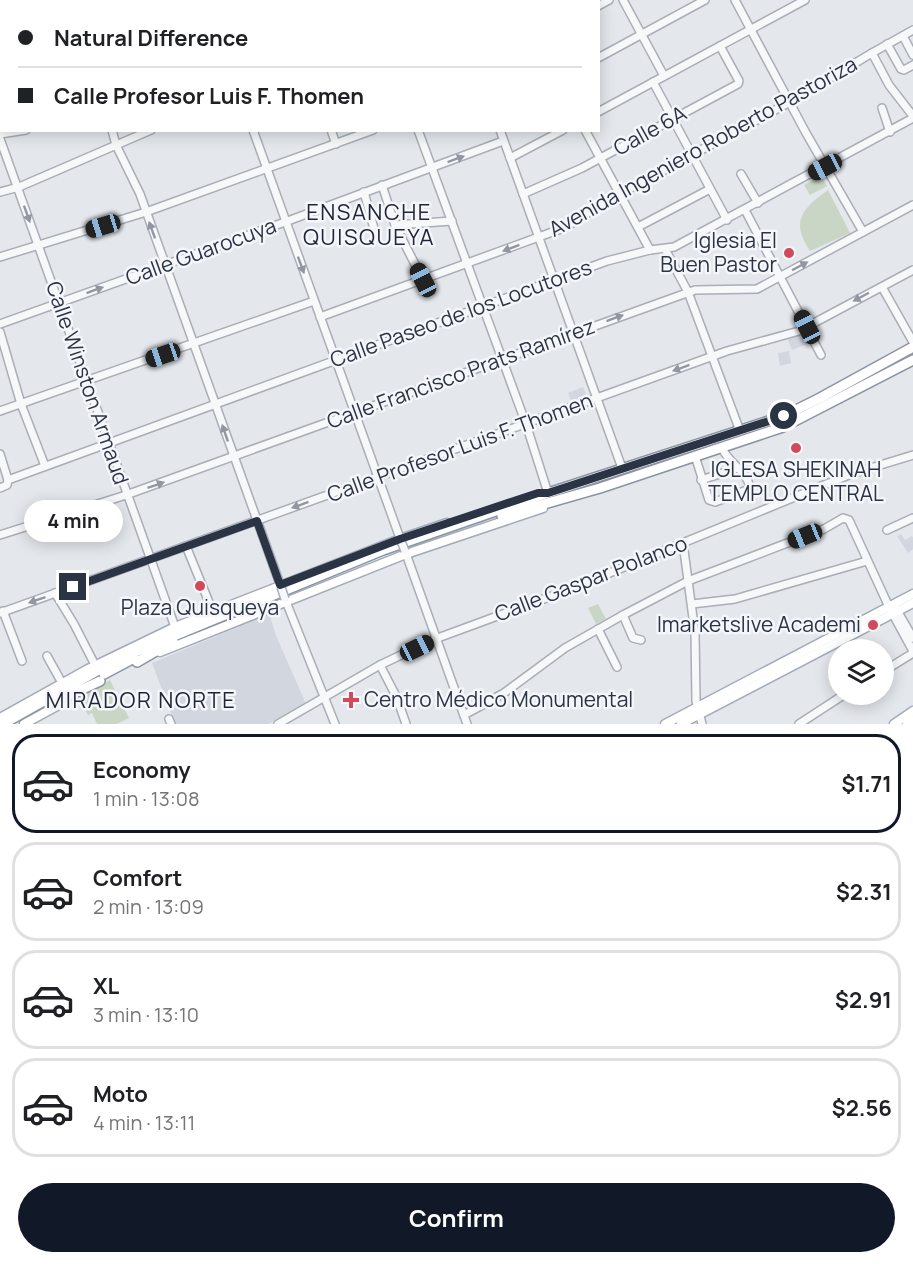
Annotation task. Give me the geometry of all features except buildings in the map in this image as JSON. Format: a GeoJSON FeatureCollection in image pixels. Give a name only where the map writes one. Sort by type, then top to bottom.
{"type":"FeatureCollection","features":[{"type":"Feature","properties":{"kind":"highway"},"geometry":{"type":"LineString","coordinates":[[3,724],[171,639],[547,494],[784,416],[913,348]]}},
{"type":"Feature","properties":{"kind":"highway"},"geometry":{"type":"LineString","coordinates":[[428,538],[554,500],[568,498],[783,427],[913,360]]}},
{"type":"Feature","properties":{"kind":"highway"},"geometry":{"type":"LineString","coordinates":[[137,662],[171,639]]}},
{"type":"Feature","properties":{"kind":"highway"},"geometry":{"type":"LineString","coordinates":[[128,648],[171,639]]}},
{"type":"Feature","properties":{"kind":"highway"},"geometry":{"type":"LineString","coordinates":[[12,724],[48,702],[92,667]]}},
{"type":"Feature","properties":{"kind":"highway"},"geometry":{"type":"LineString","coordinates":[[48,702],[100,681]]}},
{"type":"Feature","properties":{"kind":"main road"},"geometry":{"type":"LineString","coordinates":[[0,718],[128,648],[175,627],[401,540],[538,493],[547,494]]}},
{"type":"Feature","properties":{"kind":"main road"},"geometry":{"type":"LineString","coordinates":[[24,724],[137,662],[286,600],[405,552],[555,505],[568,498]]}},
{"type":"Feature","properties":{"kind":"main road"},"geometry":{"type":"LineString","coordinates":[[665,724],[697,711],[893,609],[913,594]]}},
{"type":"Feature","properties":{"kind":"main road"},"geometry":{"type":"LineString","coordinates":[[893,609],[913,603]]}},
{"type":"Feature","properties":{"kind":"main road"},"geometry":{"type":"LineString","coordinates":[[681,724],[697,711]]}},
{"type":"Feature","properties":{"kind":"main road"},"geometry":{"type":"LineString","coordinates":[[894,724],[913,711]]}},
{"type":"Feature","properties":{"kind":"main road"},"geometry":{"type":"LineString","coordinates":[[907,724],[913,720]]}},
{"type":"Feature","properties":{"kind":"street"},"geometry":{"type":"LineString","coordinates":[[623,0],[664,76]]}},
{"type":"Feature","properties":{"kind":"street"},"geometry":{"type":"LineString","coordinates":[[600,57],[705,0]]}},
{"type":"Feature","properties":{"kind":"street"},"geometry":{"type":"LineString","coordinates":[[735,0],[825,167],[863,232]]}},
{"type":"Feature","properties":{"kind":"street"},"geometry":{"type":"LineString","coordinates":[[600,111],[796,2],[805,0]]}},
{"type":"Feature","properties":{"kind":"street","name":"Avenida Ingeniero Roberto Pastoriza"},"geometry":{"type":"LineString","coordinates":[[320,318],[573,224],[619,194],[790,102],[913,30]]}},
{"type":"Feature","properties":{"kind":"street"},"geometry":{"type":"LineString","coordinates":[[903,36],[913,55]]}},
{"type":"Feature","properties":{"kind":"street"},"geometry":{"type":"LineString","coordinates":[[887,44],[901,69],[904,70],[913,65]]}},
{"type":"Feature","properties":{"kind":"street","name":"Calle 6A"},"geometry":{"type":"LineString","coordinates":[[523,194],[600,158],[739,83],[720,46]]}},
{"type":"Feature","properties":{"kind":"street"},"geometry":{"type":"LineString","coordinates":[[872,53],[889,85],[913,117]]}},
{"type":"Feature","properties":{"kind":"street"},"geometry":{"type":"LineString","coordinates":[[653,82],[727,220]]}},
{"type":"Feature","properties":{"kind":"street"},"geometry":{"type":"LineString","coordinates":[[882,108],[890,132]]}},
{"type":"Feature","properties":{"kind":"street","name":"Calle Paseo de los Locutores"},"geometry":{"type":"LineString","coordinates":[[0,488],[7,485],[8,480],[45,466],[621,256],[681,244],[890,132],[913,117]]}},
{"type":"Feature","properties":{"kind":"street"},"geometry":{"type":"LineString","coordinates":[[113,132],[146,212],[286,600],[335,724]]}},
{"type":"Feature","properties":{"kind":"street"},"geometry":{"type":"LineString","coordinates":[[0,192],[17,187],[146,132]]}},
{"type":"Feature","properties":{"kind":"street"},"geometry":{"type":"LineString","coordinates":[[254,132],[467,724]]}},
{"type":"Feature","properties":{"kind":"street"},"geometry":{"type":"LineString","coordinates":[[332,132],[336,144]]}},
{"type":"Feature","properties":{"kind":"street"},"geometry":{"type":"LineString","coordinates":[[0,257],[146,212],[368,132]]}},
{"type":"Feature","properties":{"kind":"street"},"geometry":{"type":"LineString","coordinates":[[419,132],[526,424],[547,494]]}},
{"type":"Feature","properties":{"kind":"street"},"geometry":{"type":"LineString","coordinates":[[501,132],[622,468]]}},
{"type":"Feature","properties":{"kind":"street"},"geometry":{"type":"LineString","coordinates":[[510,159],[559,132]]}},
{"type":"Feature","properties":{"kind":"street"},"geometry":{"type":"LineString","coordinates":[[586,132],[650,250]]}},
{"type":"Feature","properties":{"kind":"street","name":"Calle Winston Armaud"},"geometry":{"type":"LineString","coordinates":[[0,139],[175,627]]}},
{"type":"Feature","properties":{"kind":"street","name":"Calle Guarocuya"},"geometry":{"type":"LineString","coordinates":[[0,324],[503,141]]}},
{"type":"Feature","properties":{"kind":"street"},"geometry":{"type":"LineString","coordinates":[[741,174],[758,203]]}},
{"type":"Feature","properties":{"kind":"street"},"geometry":{"type":"LineString","coordinates":[[382,185],[395,225],[423,280]]}},
{"type":"Feature","properties":{"kind":"street"},"geometry":{"type":"LineString","coordinates":[[638,227],[710,189]]}},
{"type":"Feature","properties":{"kind":"street"},"geometry":{"type":"LineString","coordinates":[[364,192],[376,236]]}},
{"type":"Feature","properties":{"kind":"street","name":"Calle Francisco Prats Ramírez"},"geometry":{"type":"LineString","coordinates":[[0,535],[126,495],[234,457],[688,292],[757,289],[913,205]]}},
{"type":"Feature","properties":{"kind":"street"},"geometry":{"type":"LineString","coordinates":[[745,210],[821,355]]}},
{"type":"Feature","properties":{"kind":"street"},"geometry":{"type":"LineString","coordinates":[[395,225],[452,221]]}},
{"type":"Feature","properties":{"kind":"street"},"geometry":{"type":"LineString","coordinates":[[665,249],[688,292],[740,431]]}},
{"type":"Feature","properties":{"kind":"street","name":"Calle Profesor Luis F. Thomen"},"geometry":{"type":"LineString","coordinates":[[2,612],[712,357],[794,333],[913,270]]}},
{"type":"Feature","properties":{"kind":"street"},"geometry":{"type":"LineString","coordinates":[[882,287],[913,342]]}},
{"type":"Feature","properties":{"kind":"street"},"geometry":{"type":"LineString","coordinates":[[0,411],[314,301]]}},
{"type":"Feature","properties":{"kind":"street"},"geometry":{"type":"LineString","coordinates":[[0,332],[21,404],[45,466]]}},
{"type":"Feature","properties":{"kind":"street"},"geometry":{"type":"LineString","coordinates":[[695,456],[709,500],[715,502],[750,487],[747,479],[726,456],[722,448]]}},
{"type":"Feature","properties":{"kind":"street"},"geometry":{"type":"LineString","coordinates":[[0,454],[8,480]]}},
{"type":"Feature","properties":{"kind":"street","name":"Calle Gaspar Polanco"},"geometry":{"type":"LineString","coordinates":[[278,724],[380,665],[435,639],[568,590],[851,474],[913,455]]}},
{"type":"Feature","properties":{"kind":"street"},"geometry":{"type":"LineString","coordinates":[[701,480],[738,468]]}},
{"type":"Feature","properties":{"kind":"street"},"geometry":{"type":"LineString","coordinates":[[464,715],[498,697],[549,658],[688,581],[824,529],[845,518],[849,520],[884,596],[913,638]]}},
{"type":"Feature","properties":{"kind":"street"},"geometry":{"type":"LineString","coordinates":[[887,530],[913,518]]}},
{"type":"Feature","properties":{"kind":"street"},"geometry":{"type":"LineString","coordinates":[[683,543],[692,604],[697,711],[702,724]]}},
{"type":"Feature","properties":{"kind":"street"},"geometry":{"type":"LineString","coordinates":[[186,546],[213,612]]}},
{"type":"Feature","properties":{"kind":"street"},"geometry":{"type":"LineString","coordinates":[[692,604],[735,599],[867,561]]}},
{"type":"Feature","properties":{"kind":"street"},"geometry":{"type":"LineString","coordinates":[[55,593],[72,620],[92,667]]}},
{"type":"Feature","properties":{"kind":"street"},"geometry":{"type":"LineString","coordinates":[[893,609],[913,652],[894,664]]}},
{"type":"Feature","properties":{"kind":"street"},"geometry":{"type":"LineString","coordinates":[[2,612],[22,661]]}},
{"type":"Feature","properties":{"kind":"street"},"geometry":{"type":"LineString","coordinates":[[623,615],[633,639],[641,640]]}},
{"type":"Feature","properties":{"kind":"street"},"geometry":{"type":"LineString","coordinates":[[598,629],[617,667]]}},
{"type":"Feature","properties":{"kind":"street"},"geometry":{"type":"LineString","coordinates":[[47,656],[62,683]]}},
{"type":"Feature","properties":{"kind":"street"},"geometry":{"type":"LineString","coordinates":[[380,665],[397,698],[406,724]]}},
{"type":"Feature","properties":{"kind":"street"},"geometry":{"type":"LineString","coordinates":[[799,724],[828,705]]}},
{"type":"Feature","properties":{"kind":"shaded area"},"geometry":{"type":"Polygon","coordinates":[[[800,333],[801,336],[804,335],[807,344],[792,350],[787,338],[800,333]]]}},
{"type":"Feature","properties":{"kind":"shaded area"},"geometry":{"type":"Polygon","coordinates":[[[789,351],[791,363],[780,366],[778,353],[789,351]]]}},
{"type":"Feature","properties":{"kind":"shaded area"},"geometry":{"type":"Polygon","coordinates":[[[583,387],[587,397],[572,403],[568,393],[583,387]]]}},
{"type":"Feature","properties":{"kind":"shaded area"},"geometry":{"type":"Polygon","coordinates":[[[901,534],[905,540],[912,536],[913,538],[913,549],[908,553],[897,536],[901,534]]]}},
{"type":"Feature","properties":{"kind":"shaded area"},"geometry":{"type":"Polygon","coordinates":[[[269,614],[306,704],[269,724],[175,724],[152,663],[269,614]]]}},
{"type":"Feature","properties":{"kind":"green space"},"geometry":{"type":"Polygon","coordinates":[[[821,176],[827,186],[810,195],[804,185],[821,176]]]}},
{"type":"Feature","properties":{"kind":"green space"},"geometry":{"type":"Polygon","coordinates":[[[828,190],[850,233],[810,251],[801,231],[802,216],[811,203],[828,190]]]}},
{"type":"Feature","properties":{"kind":"green space"},"geometry":{"type":"Polygon","coordinates":[[[598,604],[606,619],[596,624],[588,608],[598,604]]]}},
{"type":"Feature","properties":{"kind":"green space"},"geometry":{"type":"Polygon","coordinates":[[[110,680],[129,718],[117,724],[97,724],[92,713],[88,715],[78,696],[110,680]]]}},
{"type":"Feature","properties":{"kind":"place","name":"Iglesia El Buen Pastor"},"geometry":{"type":"Point","coordinates":[789,253]}},
{"type":"Feature","properties":{"kind":"place","name":"IGLESA SHEKINAH TEMPLO CENTRAL"},"geometry":{"type":"Point","coordinates":[796,448]}},
{"type":"Feature","properties":{"kind":"place","name":"Plaza Quisqueya"},"geometry":{"type":"Point","coordinates":[200,586]}},
{"type":"Feature","properties":{"kind":"place","name":"Imarketslive Academi"},"geometry":{"type":"Point","coordinates":[873,625]}},
{"type":"Feature","properties":{"kind":"place","name":"Centro Médico Monumental"},"geometry":{"type":"Point","coordinates":[351,700]}},
{"type":"Feature","properties":{"kind":"district","name":"ENSANCHE QUISQUEYA"},"geometry":{"type":"Point","coordinates":[369,224]}},
{"type":"Feature","properties":{"kind":"district","name":"MIRADOR NORTE"},"geometry":{"type":"Point","coordinates":[141,700]}},
{"type":"Feature","properties":{"kind":"route"},"geometry":{"type":"LineString","coordinates":[[73,587],[257,521],[280,585],[400,539],[784,416]]}}]}
